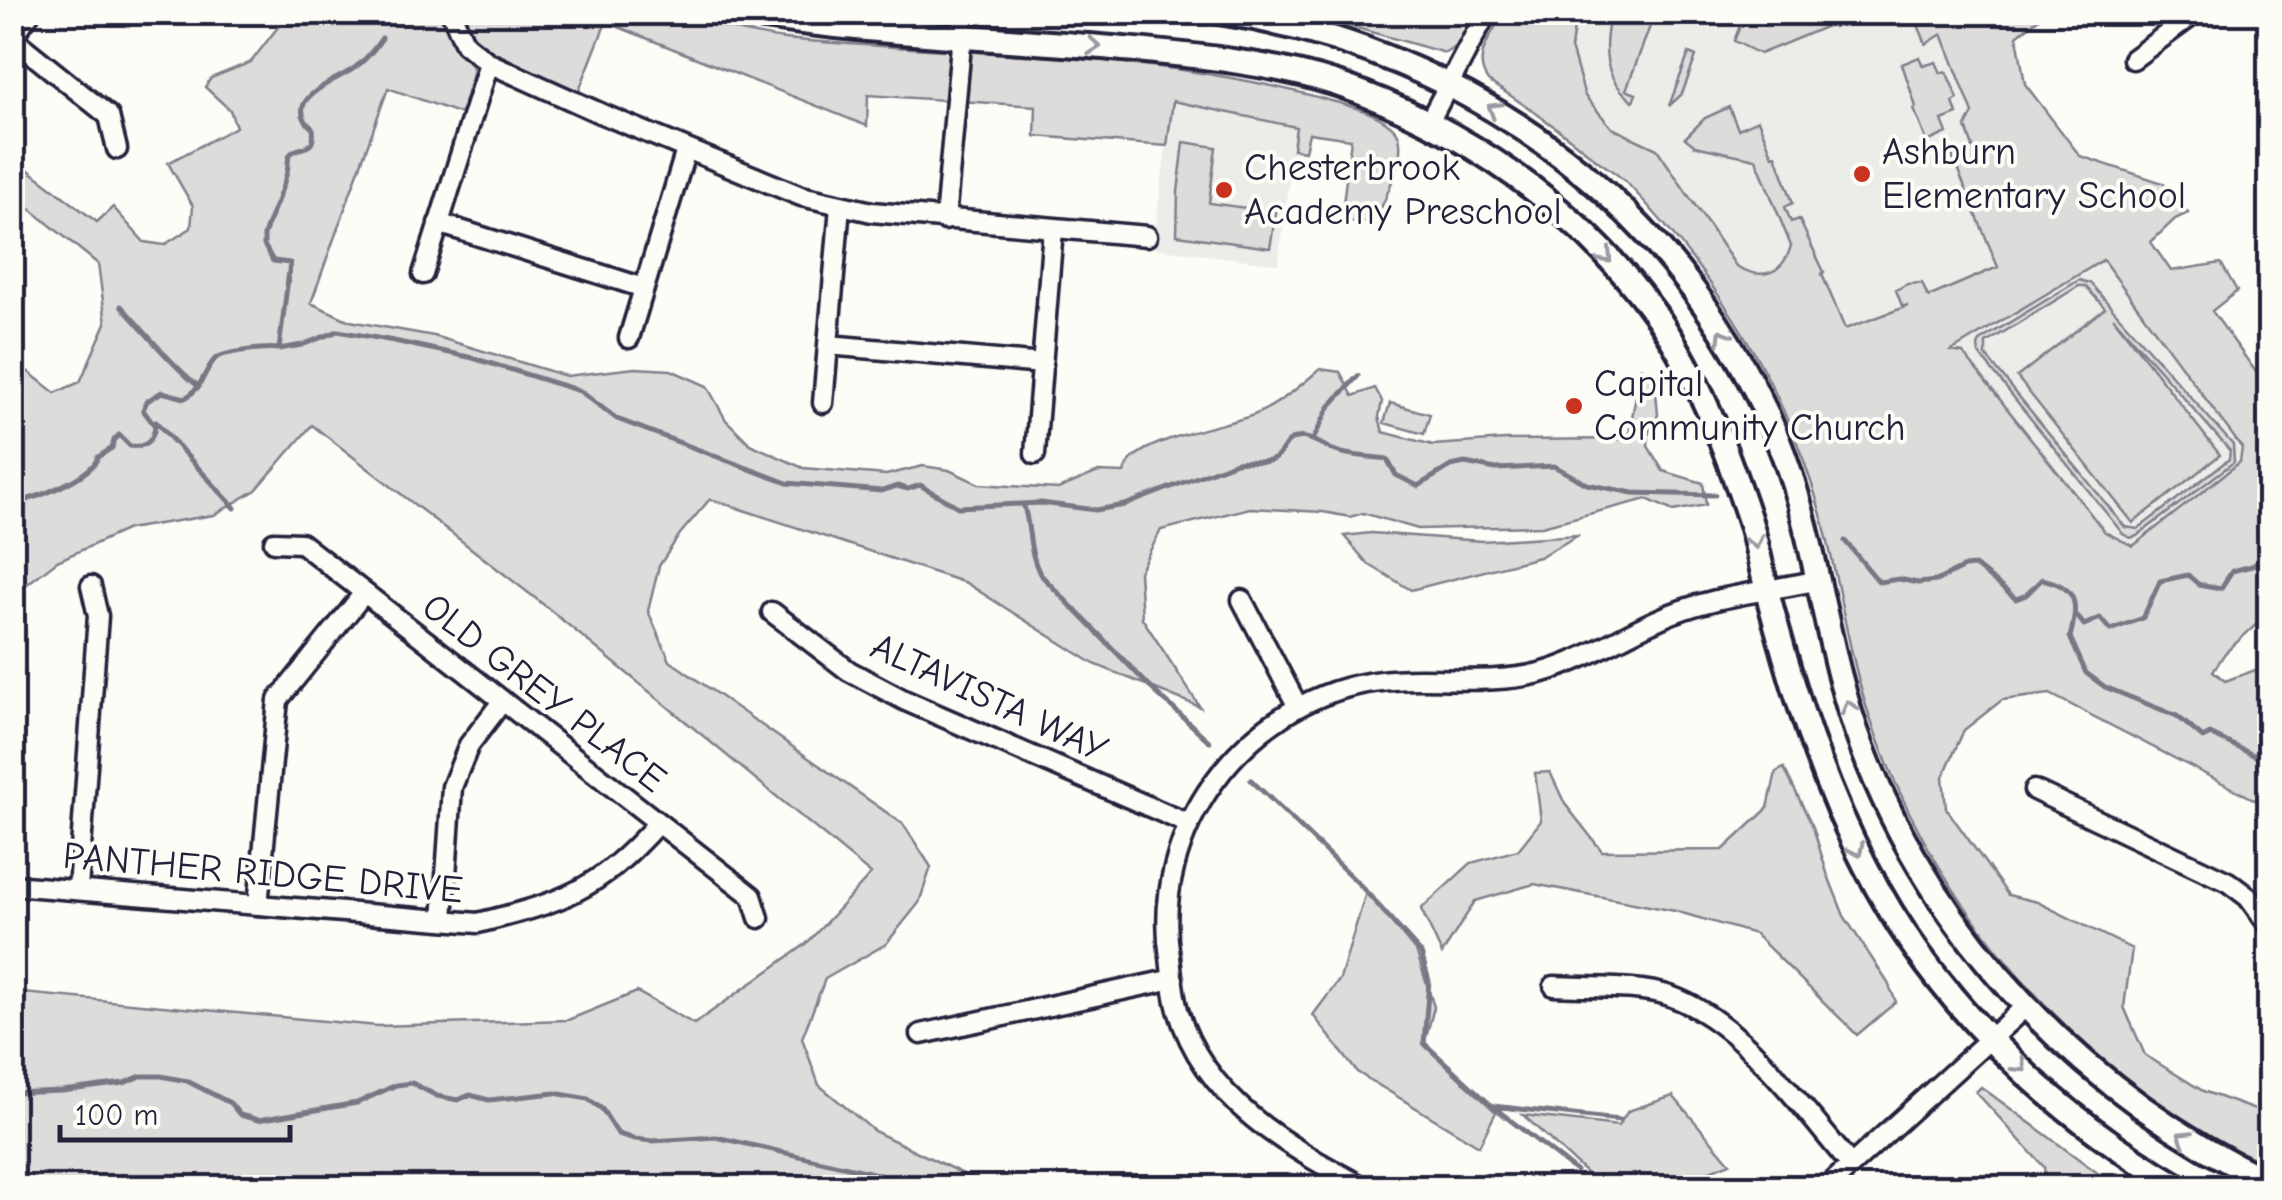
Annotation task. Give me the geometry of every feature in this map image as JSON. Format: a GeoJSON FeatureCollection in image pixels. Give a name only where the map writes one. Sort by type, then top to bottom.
{"type":"FeatureCollection","features":[{"type":"Feature","properties":{"kind":"main road"},"geometry":{"type":"LineString","coordinates":[[732,12],[824,24],[963,24],[1282,69],[1338,85],[1428,124],[1489,159],[1554,205],[1608,258],[1658,318],[1713,422],[1749,518],[1816,754],[1866,868],[1914,948],[1990,1038],[2098,1135],[2181,1188]]}},
{"type":"Feature","properties":{"kind":"main road"},"geometry":{"type":"LineString","coordinates":[[1219,12],[1326,36],[1450,84],[1557,152],[1638,227],[1694,292],[1742,366],[1771,424],[1798,498],[1862,749],[1892,812],[1958,924],[2002,983],[2074,1054],[2154,1118],[2226,1162],[2270,1183]]}},
{"type":"Feature","properties":{"kind":"street"},"geometry":{"type":"LineString","coordinates":[[32,12],[12,37],[109,116],[117,149]]}},
{"type":"Feature","properties":{"kind":"street"},"geometry":{"type":"LineString","coordinates":[[451,12],[466,44],[489,62],[773,186],[840,206],[946,220],[1147,236]]}},
{"type":"Feature","properties":{"kind":"street"},"geometry":{"type":"LineString","coordinates":[[1428,124],[1486,12]]}},
{"type":"Feature","properties":{"kind":"street"},"geometry":{"type":"LineString","coordinates":[[2132,60],[2196,12]]}},
{"type":"Feature","properties":{"kind":"street"},"geometry":{"type":"LineString","coordinates":[[946,220],[963,24]]}},
{"type":"Feature","properties":{"kind":"street"},"geometry":{"type":"LineString","coordinates":[[422,274],[489,62]]}},
{"type":"Feature","properties":{"kind":"street"},"geometry":{"type":"LineString","coordinates":[[629,338],[686,150]]}},
{"type":"Feature","properties":{"kind":"street"},"geometry":{"type":"LineString","coordinates":[[822,404],[840,206]]}},
{"type":"Feature","properties":{"kind":"street"},"geometry":{"type":"LineString","coordinates":[[438,223],[644,288]]}},
{"type":"Feature","properties":{"kind":"street"},"geometry":{"type":"LineString","coordinates":[[1035,454],[1052,228]]}},
{"type":"Feature","properties":{"kind":"street"},"geometry":{"type":"LineString","coordinates":[[828,345],[1044,364]]}},
{"type":"Feature","properties":{"kind":"street","name":"OLD GREY PLACE"},"geometry":{"type":"LineString","coordinates":[[274,542],[300,543],[752,896],[759,918]]}},
{"type":"Feature","properties":{"kind":"street"},"geometry":{"type":"LineString","coordinates":[[1364,1188],[1289,1148],[1238,1106],[1188,1038],[1177,1007],[1167,918],[1170,888],[1189,824],[1204,796],[1258,734],[1298,707],[1347,688],[1398,678],[1504,678],[1534,674],[1601,651],[1704,602],[1819,580]]}},
{"type":"Feature","properties":{"kind":"street"},"geometry":{"type":"LineString","coordinates":[[78,889],[98,616],[91,586]]}},
{"type":"Feature","properties":{"kind":"street"},"geometry":{"type":"LineString","coordinates":[[258,905],[278,700],[364,593]]}},
{"type":"Feature","properties":{"kind":"street"},"geometry":{"type":"LineString","coordinates":[[1242,600],[1298,707]]}},
{"type":"Feature","properties":{"kind":"street","name":"ALTAVISTA WAY"},"geometry":{"type":"LineString","coordinates":[[772,612],[849,671],[906,702],[1189,824]]}},
{"type":"Feature","properties":{"kind":"street"},"geometry":{"type":"LineString","coordinates":[[443,920],[452,786],[469,744],[501,703]]}},
{"type":"Feature","properties":{"kind":"street"},"geometry":{"type":"LineString","coordinates":[[2034,790],[2228,882],[2248,897],[2270,927]]}},
{"type":"Feature","properties":{"kind":"street","name":"PANTHER RIDGE DRIVE"},"geometry":{"type":"LineString","coordinates":[[12,885],[478,924],[551,906],[594,884],[658,824]]}},
{"type":"Feature","properties":{"kind":"street"},"geometry":{"type":"LineString","coordinates":[[920,1034],[1173,978]]}},
{"type":"Feature","properties":{"kind":"street"},"geometry":{"type":"LineString","coordinates":[[1554,986],[1655,992],[1714,1020],[1754,1055],[1852,1165]]}},
{"type":"Feature","properties":{"kind":"street"},"geometry":{"type":"LineString","coordinates":[[1826,1188],[2024,1007]]}},
{"type":"Feature","properties":{"kind":"shaded area"},"geometry":{"type":"Polygon","coordinates":[[[1474,12],[1457,46],[1445,53],[1304,13],[1474,12]]]}},
{"type":"Feature","properties":{"kind":"shaded area"},"geometry":{"type":"Polygon","coordinates":[[[302,13],[441,13],[451,39],[474,69],[461,114],[388,88],[311,303],[350,321],[434,336],[566,376],[635,368],[671,370],[707,386],[726,420],[750,444],[803,468],[886,475],[923,466],[949,470],[979,484],[1058,489],[1098,472],[1124,473],[1131,460],[1154,445],[1258,413],[1320,369],[1340,372],[1353,396],[1375,388],[1382,401],[1379,417],[1383,432],[1433,445],[1628,439],[1641,368],[1655,380],[1658,415],[1649,432],[1648,446],[1663,471],[1703,483],[1706,505],[1673,511],[1647,499],[1542,526],[1418,529],[1363,513],[1350,517],[1250,508],[1161,530],[1139,572],[1142,618],[1200,707],[1094,664],[966,583],[710,499],[659,566],[648,611],[670,661],[903,824],[931,867],[919,903],[886,944],[825,979],[802,1038],[819,1085],[874,1131],[990,1187],[139,1188],[115,1182],[61,1188],[13,1187],[13,992],[378,1026],[568,1020],[637,992],[694,1024],[806,944],[871,874],[544,605],[312,425],[256,490],[214,515],[128,529],[57,561],[13,595],[13,375],[26,370],[55,393],[80,382],[106,323],[98,264],[13,195],[13,158],[97,222],[113,207],[144,242],[164,245],[191,228],[193,206],[168,163],[236,127],[230,110],[205,87],[211,78],[251,62],[278,27],[302,13]]]}},
{"type":"Feature","properties":{"kind":"shaded area"},"geometry":{"type":"Polygon","coordinates":[[[461,13],[667,14],[785,39],[1058,57],[1194,72],[1262,84],[1374,115],[1396,131],[1400,139],[1399,160],[1378,216],[1365,222],[1351,222],[1341,220],[1351,139],[1309,133],[1305,151],[1293,149],[1296,127],[1173,101],[1167,146],[1035,136],[1036,106],[868,95],[867,126],[606,22],[578,93],[484,47],[471,37],[461,13]]]}},
{"type":"Feature","properties":{"kind":"shaded area"},"geometry":{"type":"Polygon","coordinates":[[[1503,13],[1576,13],[1571,48],[1585,96],[1612,128],[1657,149],[1736,266],[1762,274],[1782,264],[1791,246],[1756,159],[1695,146],[1685,138],[1705,118],[1729,107],[1738,129],[1758,120],[1793,203],[1785,207],[1791,222],[1799,219],[1845,329],[1908,306],[1902,306],[1896,290],[1907,284],[1922,283],[1928,297],[1998,267],[1952,156],[1973,147],[1966,127],[1973,113],[1942,34],[1926,44],[1913,13],[2045,13],[2017,36],[2025,84],[2080,156],[2163,183],[2188,213],[2175,219],[2151,242],[2171,271],[2221,263],[2237,291],[2212,311],[2269,390],[2270,612],[2225,653],[2213,671],[2225,681],[2269,665],[2269,807],[2050,694],[2002,700],[1964,730],[1943,777],[1946,808],[2008,895],[2037,902],[2132,949],[2124,1007],[2145,1055],[2203,1091],[2255,1110],[2269,1108],[2269,1166],[2200,1129],[2135,1084],[2075,1034],[2020,978],[1972,916],[1930,850],[1894,780],[1866,706],[1815,494],[1795,437],[1764,372],[1712,286],[1628,184],[1488,81],[1482,55],[1503,13]],[[2103,260],[1951,351],[1963,353],[2105,532],[2133,546],[2240,462],[2242,448],[2103,260]]]}},
{"type":"Feature","properties":{"kind":"shaded area","name":"Ashburn Elementary School"},"geometry":{"type":"Polygon","coordinates":[[[1526,13],[2021,13],[1981,44],[2269,415],[2269,570],[2073,660],[1808,442],[1714,267],[1566,119],[1526,13]]]}},
{"type":"Feature","properties":{"kind":"shaded area"},"geometry":{"type":"Polygon","coordinates":[[[1611,13],[1655,13],[1626,90],[1636,94],[1633,101],[1616,83],[1607,62],[1611,13]]]}},
{"type":"Feature","properties":{"kind":"shaded area"},"geometry":{"type":"Polygon","coordinates":[[[1745,13],[1859,16],[1834,27],[1832,24],[1760,54],[1734,41],[1745,13]]]}},
{"type":"Feature","properties":{"kind":"shaded area"},"geometry":{"type":"Polygon","coordinates":[[[1689,53],[1696,56],[1682,94],[1669,106],[1689,53]]]}},
{"type":"Feature","properties":{"kind":"shaded area"},"geometry":{"type":"Polygon","coordinates":[[[1919,57],[1923,66],[1936,62],[1941,73],[1946,71],[1958,99],[1953,102],[1957,114],[1942,120],[1947,133],[1927,142],[1902,64],[1919,57]]]}},
{"type":"Feature","properties":{"kind":"shaded area","name":"Chesterbrook Academy Preschool"},"geometry":{"type":"Polygon","coordinates":[[[1172,101],[1297,127],[1278,264],[1153,248],[1172,101]]]}},
{"type":"Feature","properties":{"kind":"shaded area"},"geometry":{"type":"Polygon","coordinates":[[[1184,142],[1216,147],[1209,203],[1276,212],[1270,248],[1177,235],[1184,142]]]}},
{"type":"Feature","properties":{"kind":"shaded area"},"geometry":{"type":"Polygon","coordinates":[[[2079,280],[2090,283],[2233,445],[2234,462],[2130,538],[1979,354],[1981,340],[2079,280]],[[2085,286],[1986,343],[1986,356],[2125,527],[2138,529],[2229,459],[2230,451],[2113,317],[2220,455],[2133,523],[2017,377],[2105,308],[2085,286]]]}},
{"type":"Feature","properties":{"kind":"shaded area"},"geometry":{"type":"Polygon","coordinates":[[[1390,403],[1430,414],[1424,434],[1384,423],[1390,403]]]}},
{"type":"Feature","properties":{"kind":"shaded area"},"geometry":{"type":"Polygon","coordinates":[[[1371,533],[1482,541],[1579,535],[1539,557],[1411,590],[1368,564],[1344,536],[1371,533]]]}},
{"type":"Feature","properties":{"kind":"shaded area"},"geometry":{"type":"Polygon","coordinates":[[[1784,768],[1813,827],[1844,916],[1896,1002],[1857,1035],[1755,934],[1675,911],[1534,884],[1475,901],[1442,954],[1421,909],[1471,863],[1518,850],[1541,821],[1535,773],[1550,772],[1565,804],[1602,851],[1723,850],[1768,808],[1776,772],[1784,768]]]}},
{"type":"Feature","properties":{"kind":"shaded area"},"geometry":{"type":"Polygon","coordinates":[[[1366,892],[1417,953],[1434,1007],[1424,1045],[1496,1112],[1479,1146],[1357,1072],[1313,1015],[1340,979],[1366,892]]]}},
{"type":"Feature","properties":{"kind":"shaded area"},"geometry":{"type":"Polygon","coordinates":[[[1981,1087],[2115,1187],[2046,1187],[2044,1167],[1976,1092],[1981,1087]]]}},
{"type":"Feature","properties":{"kind":"shaded area"},"geometry":{"type":"Polygon","coordinates":[[[1673,1096],[1730,1163],[1680,1183],[1601,1187],[1523,1115],[1618,1126],[1628,1111],[1673,1096]]]}},
{"type":"Feature","properties":{"kind":"waterway"},"geometry":{"type":"LineString","coordinates":[[12,503],[74,480],[112,448],[119,435],[130,446],[148,442],[155,426],[143,410],[147,401],[162,392],[185,398],[196,390],[219,356],[279,349],[290,263],[273,261],[264,245],[264,235],[285,180],[289,156],[312,143],[313,129],[304,119],[303,109],[313,93],[357,66],[382,38]]}},
{"type":"Feature","properties":{"kind":"waterway"},"geometry":{"type":"LineString","coordinates":[[121,306],[199,387]]}},
{"type":"Feature","properties":{"kind":"waterway"},"geometry":{"type":"LineString","coordinates":[[279,349],[338,331],[473,358],[580,391],[617,419],[787,483],[882,491],[920,485],[958,507],[1041,503],[1096,510],[1125,505],[1236,462],[1270,461],[1289,442],[1301,437],[1346,454],[1387,459],[1396,475],[1418,486],[1451,466],[1465,463],[1496,469],[1554,466],[1587,484],[1633,493],[1715,495]]}},
{"type":"Feature","properties":{"kind":"waterway"},"geometry":{"type":"LineString","coordinates":[[1313,440],[1329,407],[1358,376]]}},
{"type":"Feature","properties":{"kind":"waterway"},"geometry":{"type":"LineString","coordinates":[[156,422],[235,508]]}},
{"type":"Feature","properties":{"kind":"waterway"},"geometry":{"type":"LineString","coordinates":[[1024,506],[1040,574],[1152,689],[1210,742]]}},
{"type":"Feature","properties":{"kind":"waterway"},"geometry":{"type":"LineString","coordinates":[[1845,541],[1879,582],[1936,581],[1964,567],[1975,566],[2016,599],[2042,579],[2054,582],[2073,599],[2070,637],[2086,673],[2105,687],[2177,716],[2203,738],[2210,734],[2270,763]]}},
{"type":"Feature","properties":{"kind":"waterway"},"geometry":{"type":"LineString","coordinates":[[2077,616],[2084,625],[2100,618],[2110,630],[2143,618],[2160,581],[2188,575],[2198,584],[2221,588],[2232,571],[2263,559],[2270,546]]}},
{"type":"Feature","properties":{"kind":"waterway"},"geometry":{"type":"LineString","coordinates":[[1251,780],[1360,885],[1421,953],[1429,981],[1424,1043],[1492,1106],[1576,1171]]}},
{"type":"Feature","properties":{"kind":"waterway"},"geometry":{"type":"LineString","coordinates":[[12,1093],[62,1091],[161,1076],[187,1081],[230,1103],[240,1115],[258,1120],[357,1103],[396,1085],[412,1083],[437,1096],[458,1100],[470,1095],[489,1100],[555,1093],[588,1099],[602,1109],[618,1134],[635,1139],[716,1137],[869,1172],[920,1188]]}},
{"type":"Feature","properties":{"kind":"waterway"},"geometry":{"type":"LineString","coordinates":[[1493,1106],[1619,1120]]}},
{"type":"Feature","properties":{"kind":"place","name":"Ashburn Elementary School"},"geometry":{"type":"Point","coordinates":[1862,174]}},
{"type":"Feature","properties":{"kind":"place","name":"Chesterbrook Academy Preschool"},"geometry":{"type":"Point","coordinates":[1224,190]}},
{"type":"Feature","properties":{"kind":"place","name":"Capital Community Church"},"geometry":{"type":"Point","coordinates":[1574,406]}}]}
